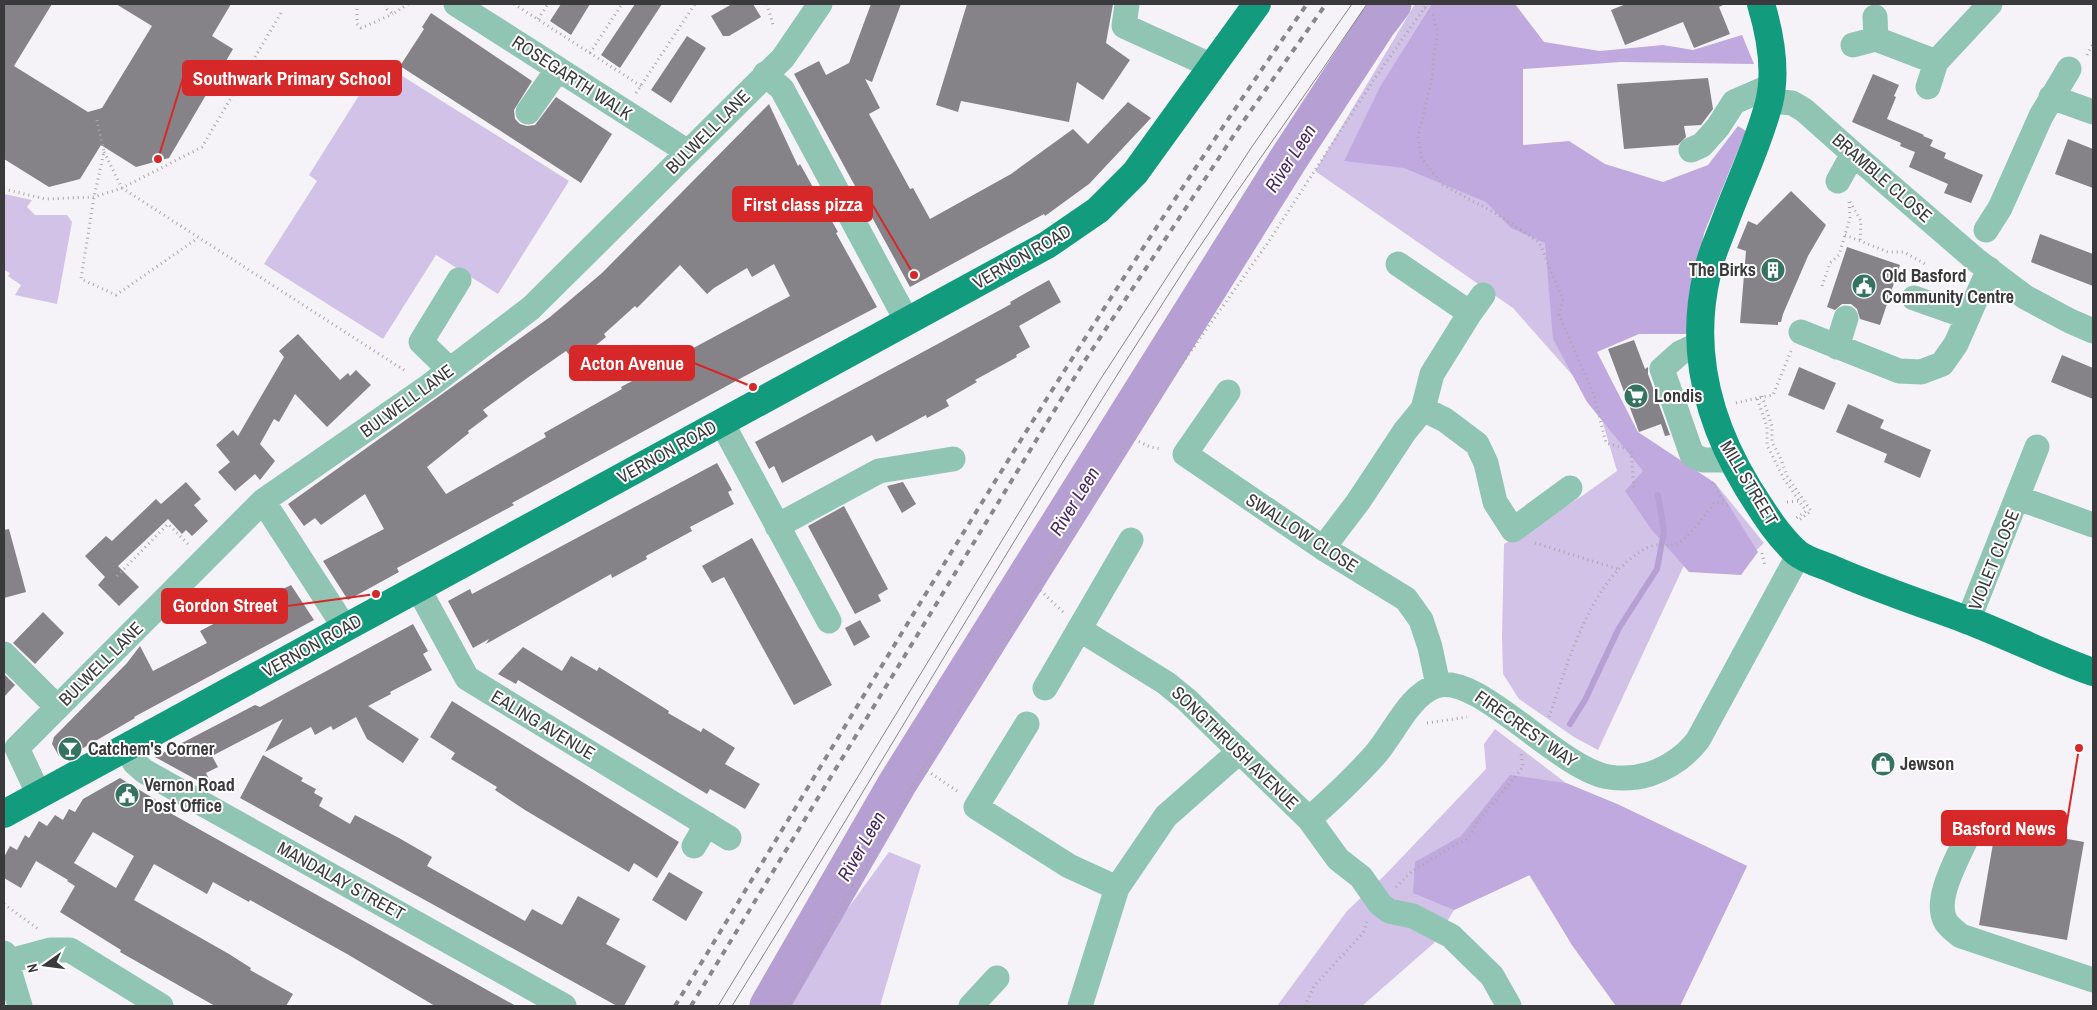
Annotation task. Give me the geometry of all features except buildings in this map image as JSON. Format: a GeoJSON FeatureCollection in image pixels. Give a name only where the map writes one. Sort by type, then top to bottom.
{"type":"FeatureCollection","features":[{"type":"Feature","properties":{"kind":"main road","name":"VERNON ROAD"},"geometry":{"type":"LineString","coordinates":[[4,814],[1047,245],[1098,210],[1136,173],[1257,4]]}},
{"type":"Feature","properties":{"kind":"main road","name":"MILL STREET"},"geometry":{"type":"LineString","coordinates":[[1761,4],[1770,39],[1770,93],[1751,158],[1723,224],[1707,274],[1701,310],[1700,343],[1704,379],[1710,409],[1731,460],[1758,505],[1786,527],[1799,554],[1857,580],[1968,621],[2093,672]]}},
{"type":"Feature","properties":{"kind":"street","name":"ROSEGARTH WALK"},"geometry":{"type":"LineString","coordinates":[[456,4],[688,152]]}},
{"type":"Feature","properties":{"kind":"street","name":"BULWELL LANE"},"geometry":{"type":"LineString","coordinates":[[39,795],[17,748],[263,501],[429,386],[531,308],[783,58],[820,4]]}},
{"type":"Feature","properties":{"kind":"street"},"geometry":{"type":"LineString","coordinates":[[1127,4],[1124,26],[1212,66]]}},
{"type":"Feature","properties":{"kind":"street"},"geometry":{"type":"LineString","coordinates":[[1928,87],[1936,62],[1990,4]]}},
{"type":"Feature","properties":{"kind":"street"},"geometry":{"type":"LineString","coordinates":[[1868,34],[1936,62]]}},
{"type":"Feature","properties":{"kind":"street"},"geometry":{"type":"LineString","coordinates":[[528,112],[558,69]]}},
{"type":"Feature","properties":{"kind":"street"},"geometry":{"type":"LineString","coordinates":[[1986,230],[2009,212],[2029,141],[2051,97],[2069,69]]}},
{"type":"Feature","properties":{"kind":"street"},"geometry":{"type":"LineString","coordinates":[[765,74],[782,90],[908,321]]}},
{"type":"Feature","properties":{"kind":"street"},"geometry":{"type":"LineString","coordinates":[[1691,150],[1702,145],[1718,127],[1734,102],[1770,93]]}},
{"type":"Feature","properties":{"kind":"street","name":"BRAMBLE CLOSE"},"geometry":{"type":"LineString","coordinates":[[1770,93],[1804,110],[1853,154],[2025,297],[2093,331]]}},
{"type":"Feature","properties":{"kind":"street"},"geometry":{"type":"LineString","coordinates":[[2051,97],[2093,112]]}},
{"type":"Feature","properties":{"kind":"street"},"geometry":{"type":"LineString","coordinates":[[1838,180],[1853,154]]}},
{"type":"Feature","properties":{"kind":"street"},"geometry":{"type":"LineString","coordinates":[[1323,548],[1358,502],[1405,431],[1422,409],[1432,374],[1476,304],[1398,264]]}},
{"type":"Feature","properties":{"kind":"street"},"geometry":{"type":"LineString","coordinates":[[1818,339],[1899,371],[1921,372],[1942,364],[1956,344],[1989,269]]}},
{"type":"Feature","properties":{"kind":"street"},"geometry":{"type":"LineString","coordinates":[[450,370],[421,342],[459,280]]}},
{"type":"Feature","properties":{"kind":"street"},"geometry":{"type":"LineString","coordinates":[[1914,298],[1968,317]]}},
{"type":"Feature","properties":{"kind":"street"},"geometry":{"type":"LineString","coordinates":[[1818,339],[1846,318]]}},
{"type":"Feature","properties":{"kind":"street"},"geometry":{"type":"LineString","coordinates":[[1700,343],[1680,353],[1662,369],[1692,455],[1703,460],[1731,460]]}},
{"type":"Feature","properties":{"kind":"street"},"geometry":{"type":"LineString","coordinates":[[1185,454],[1228,392]]}},
{"type":"Feature","properties":{"kind":"street"},"geometry":{"type":"LineString","coordinates":[[1422,409],[1445,420],[1476,444],[1486,463],[1495,502],[1513,530],[1570,488]]}},
{"type":"Feature","properties":{"kind":"street"},"geometry":{"type":"LineString","coordinates":[[722,422],[828,622]]}},
{"type":"Feature","properties":{"kind":"street","name":"VIOLET CLOSE"},"geometry":{"type":"LineString","coordinates":[[1968,621],[2037,447]]}},
{"type":"Feature","properties":{"kind":"street","name":"SWALLOW CLOSE"},"geometry":{"type":"LineString","coordinates":[[1185,454],[1323,548],[1406,599],[1421,620],[1430,647],[1438,685]]}},
{"type":"Feature","properties":{"kind":"street"},"geometry":{"type":"LineString","coordinates":[[777,526],[879,472],[953,459]]}},
{"type":"Feature","properties":{"kind":"street","name":"VIOLET CLOSE"},"geometry":{"type":"LineString","coordinates":[[2018,498],[2093,525]]}},
{"type":"Feature","properties":{"kind":"street"},"geometry":{"type":"LineString","coordinates":[[263,501],[345,628]]}},
{"type":"Feature","properties":{"kind":"street"},"geometry":{"type":"LineString","coordinates":[[1045,688],[1131,540]]}},
{"type":"Feature","properties":{"kind":"street","name":"FIRECREST WAY"},"geometry":{"type":"LineString","coordinates":[[1438,685],[1451,684],[1469,689],[1524,726],[1565,758],[1594,773],[1609,777],[1639,777],[1659,771],[1689,752],[1698,740],[1799,554]]}},
{"type":"Feature","properties":{"kind":"street","name":"EALING AVENUE"},"geometry":{"type":"LineString","coordinates":[[418,588],[467,678],[729,838]]}},
{"type":"Feature","properties":{"kind":"street","name":"SONGTHRUSH AVENUE"},"geometry":{"type":"LineString","coordinates":[[1079,629],[1166,683],[1188,701],[1309,819],[1338,860],[1361,877],[1380,904],[1389,911],[1413,916],[1451,936],[1492,976],[1509,1006]]}},
{"type":"Feature","properties":{"kind":"street"},"geometry":{"type":"LineString","coordinates":[[4,654],[57,708]]}},
{"type":"Feature","properties":{"kind":"street"},"geometry":{"type":"LineString","coordinates":[[1309,819],[1375,755],[1416,699],[1426,690],[1438,685]]}},
{"type":"Feature","properties":{"kind":"street"},"geometry":{"type":"LineString","coordinates":[[1027,724],[976,807],[1069,866],[1117,888]]}},
{"type":"Feature","properties":{"kind":"street","name":"MANDALAY STREET"},"geometry":{"type":"LineString","coordinates":[[126,747],[135,763],[144,772],[534,999],[564,1006]]}},
{"type":"Feature","properties":{"kind":"street"},"geometry":{"type":"LineString","coordinates":[[1080,1006],[1117,888],[1166,816],[1240,751]]}},
{"type":"Feature","properties":{"kind":"street"},"geometry":{"type":"LineString","coordinates":[[694,846],[707,824]]}},
{"type":"Feature","properties":{"kind":"street"},"geometry":{"type":"LineString","coordinates":[[1966,839],[1944,891],[1943,915],[1946,923],[1961,936],[2093,980]]}},
{"type":"Feature","properties":{"kind":"street"},"geometry":{"type":"LineString","coordinates":[[20,1006],[5,958],[50,950],[70,950],[161,1006]]}},
{"type":"Feature","properties":{"kind":"street"},"geometry":{"type":"LineString","coordinates":[[971,1006],[997,978]]}},
{"type":"Feature","properties":{"kind":"path"},"geometry":{"type":"LineString","coordinates":[[358,4],[357,24],[361,28],[393,14],[408,4]]}},
{"type":"Feature","properties":{"kind":"path"},"geometry":{"type":"LineString","coordinates":[[386,4],[387,9],[393,14]]}},
{"type":"Feature","properties":{"kind":"path"},"geometry":{"type":"LineString","coordinates":[[514,4],[641,86]]}},
{"type":"Feature","properties":{"kind":"path"},"geometry":{"type":"LineString","coordinates":[[538,19],[548,4]]}},
{"type":"Feature","properties":{"kind":"path"},"geometry":{"type":"LineString","coordinates":[[590,53],[622,4]]}},
{"type":"Feature","properties":{"kind":"path"},"geometry":{"type":"LineString","coordinates":[[624,111],[695,4]]}},
{"type":"Feature","properties":{"kind":"path"},"geometry":{"type":"LineString","coordinates":[[788,1006],[837,914],[923,768],[1130,437],[1267,244],[1374,78],[1426,6],[1433,16],[1437,32],[1432,83],[1418,137],[1422,159],[1443,185],[1495,213],[1539,242],[1563,300],[1559,315],[1594,395],[1606,443],[1631,450],[1634,490]]}},
{"type":"Feature","properties":{"kind":"path"},"geometry":{"type":"LineString","coordinates":[[4,189],[45,200],[94,197],[122,188],[202,148],[281,13]]}},
{"type":"Feature","properties":{"kind":"path"},"geometry":{"type":"LineString","coordinates":[[97,120],[104,152],[122,188],[429,386]]}},
{"type":"Feature","properties":{"kind":"path"},"geometry":{"type":"LineString","coordinates":[[104,152],[94,197],[81,279],[116,295],[198,238]]}},
{"type":"Feature","properties":{"kind":"path"},"geometry":{"type":"LineString","coordinates":[[1822,286],[1830,263],[1839,255],[1850,218],[1849,200],[1861,222],[1860,241]]}},
{"type":"Feature","properties":{"kind":"path"},"geometry":{"type":"LineString","coordinates":[[1845,235],[1888,252],[1904,252],[1925,264]]}},
{"type":"Feature","properties":{"kind":"path"},"geometry":{"type":"LineString","coordinates":[[1786,527],[1806,511],[1784,479],[1767,445],[1767,426],[1757,398],[1773,395],[1794,345],[1800,339],[1818,339]]}},
{"type":"Feature","properties":{"kind":"path"},"geometry":{"type":"LineString","coordinates":[[1762,396],[1772,426],[1772,442],[1787,476],[1811,511],[1786,527]]}},
{"type":"Feature","properties":{"kind":"path"},"geometry":{"type":"LineString","coordinates":[[1130,437],[1150,447],[1185,454]]}},
{"type":"Feature","properties":{"kind":"path"},"geometry":{"type":"LineString","coordinates":[[1655,545],[1667,546],[1678,543],[1696,526],[1715,502],[1726,504],[1731,510]]}},
{"type":"Feature","properties":{"kind":"path"},"geometry":{"type":"LineString","coordinates":[[117,576],[168,524],[204,560]]}},
{"type":"Feature","properties":{"kind":"path"},"geometry":{"type":"LineString","coordinates":[[1513,530],[1530,541],[1618,569]]}},
{"type":"Feature","properties":{"kind":"path"},"geometry":{"type":"LineString","coordinates":[[1037,587],[1079,629]]}},
{"type":"Feature","properties":{"kind":"path"},"geometry":{"type":"LineString","coordinates":[[1394,729],[1447,719],[1505,714]]}},
{"type":"Feature","properties":{"kind":"path"},"geometry":{"type":"LineString","coordinates":[[923,768],[970,799],[976,807]]}},
{"type":"Feature","properties":{"kind":"path"},"geometry":{"type":"LineString","coordinates":[[1305,1006],[1314,986],[1363,933],[1367,920]]}},
{"type":"Feature","properties":{"kind":"shaded area"},"geometry":{"type":"Polygon","coordinates":[[[1415,4],[1463,4],[1619,426],[1715,483],[1764,543],[1742,564],[1693,546],[1598,750],[1574,737],[1519,699],[1503,674],[1502,637],[1504,544],[1582,496],[1617,471],[1597,403],[1513,308],[1315,171],[1415,4]]]}},
{"type":"Feature","properties":{"kind":"shaded area"},"geometry":{"type":"Polygon","coordinates":[[[1432,4],[1515,4],[1544,42],[1600,51],[1663,45],[1693,50],[1742,35],[1754,64],[1621,62],[1523,69],[1523,145],[1569,141],[1605,164],[1663,182],[1708,165],[1738,126],[1746,131],[1704,233],[1687,334],[1639,334],[1597,352],[1638,432],[1715,483],[1758,552],[1741,575],[1689,572],[1651,529],[1625,491],[1643,471],[1587,402],[1553,339],[1545,243],[1511,228],[1486,202],[1404,168],[1344,161],[1380,87],[1432,4]]]}},
{"type":"Feature","properties":{"kind":"shaded area"},"geometry":{"type":"Polygon","coordinates":[[[380,62],[569,181],[498,294],[436,255],[383,339],[264,264],[317,181],[309,175],[380,62]]]}},
{"type":"Feature","properties":{"kind":"shaded area"},"geometry":{"type":"Polygon","coordinates":[[[4,194],[32,200],[27,207],[35,215],[67,215],[72,222],[57,304],[15,295],[21,285],[8,276],[10,273],[4,270],[4,194]]]}},
{"type":"Feature","properties":{"kind":"shaded area"},"geometry":{"type":"Polygon","coordinates":[[[1495,729],[1566,783],[1617,804],[1747,866],[1680,1006],[1616,1006],[1572,945],[1529,875],[1454,910],[1434,943],[1362,1006],[1277,1006],[1347,911],[1386,874],[1486,769],[1484,744],[1495,729]]]}},
{"type":"Feature","properties":{"kind":"shaded area"},"geometry":{"type":"Polygon","coordinates":[[[1510,775],[1566,783],[1617,804],[1747,866],[1680,1006],[1616,1006],[1572,945],[1530,875],[1454,910],[1413,893],[1415,862],[1461,836],[1510,775]]]}},
{"type":"Feature","properties":{"kind":"shaded area"},"geometry":{"type":"Polygon","coordinates":[[[889,852],[921,865],[880,1006],[777,1006],[889,852]]]}},
{"type":"Feature","properties":{"kind":"waterway","name":"River Leen"},"geometry":{"type":"LineString","coordinates":[[769,1006],[897,784],[1291,155],[1376,25],[1392,4]]}},
{"type":"Feature","properties":{"kind":"waterway"},"geometry":{"type":"LineString","coordinates":[[1570,724],[1585,700],[1619,628],[1657,569],[1664,532],[1658,495]]}},
{"type":"Feature","properties":{"kind":"tram line"},"geometry":{"type":"LineString","coordinates":[[718,1006],[1098,383],[1251,148],[1352,4]]}},
{"type":"Feature","properties":{"kind":"tram line"},"geometry":{"type":"LineString","coordinates":[[732,1006],[1129,356],[1210,231],[1367,4]]}},
{"type":"Feature","properties":{"kind":"railway"},"geometry":{"type":"LineString","coordinates":[[675,1006],[906,626],[1062,375],[1223,126],[1307,4]]}},
{"type":"Feature","properties":{"kind":"railway"},"geometry":{"type":"LineString","coordinates":[[691,1006],[1084,362],[1240,126],[1326,4]]}},
{"type":"Feature","properties":{"kind":"place","name":"Southwark Primary School"},"geometry":{"type":"Point","coordinates":[158,159]}},
{"type":"Feature","properties":{"kind":"place","name":"The Birks"},"geometry":{"type":"Point","coordinates":[1773,270]}},
{"type":"Feature","properties":{"kind":"place","name":"First class pizza"},"geometry":{"type":"Point","coordinates":[914,275]}},
{"type":"Feature","properties":{"kind":"place","name":"Old Basford Community Centre"},"geometry":{"type":"Point","coordinates":[1864,286]}},
{"type":"Feature","properties":{"kind":"place","name":"Acton Avenue"},"geometry":{"type":"Point","coordinates":[753,387]}},
{"type":"Feature","properties":{"kind":"place","name":"Londis"},"geometry":{"type":"Point","coordinates":[1636,396]}},
{"type":"Feature","properties":{"kind":"place","name":"Gordon Street"},"geometry":{"type":"Point","coordinates":[376,594]}},
{"type":"Feature","properties":{"kind":"place","name":"Basford News"},"geometry":{"type":"Point","coordinates":[2079,748]}},
{"type":"Feature","properties":{"kind":"place","name":"Catchem's Corner"},"geometry":{"type":"Point","coordinates":[70,749]}},
{"type":"Feature","properties":{"kind":"place","name":"Jewson"},"geometry":{"type":"Point","coordinates":[1883,764]}},
{"type":"Feature","properties":{"kind":"place","name":"Vernon Road Post Office"},"geometry":{"type":"Point","coordinates":[127,795]}}]}
